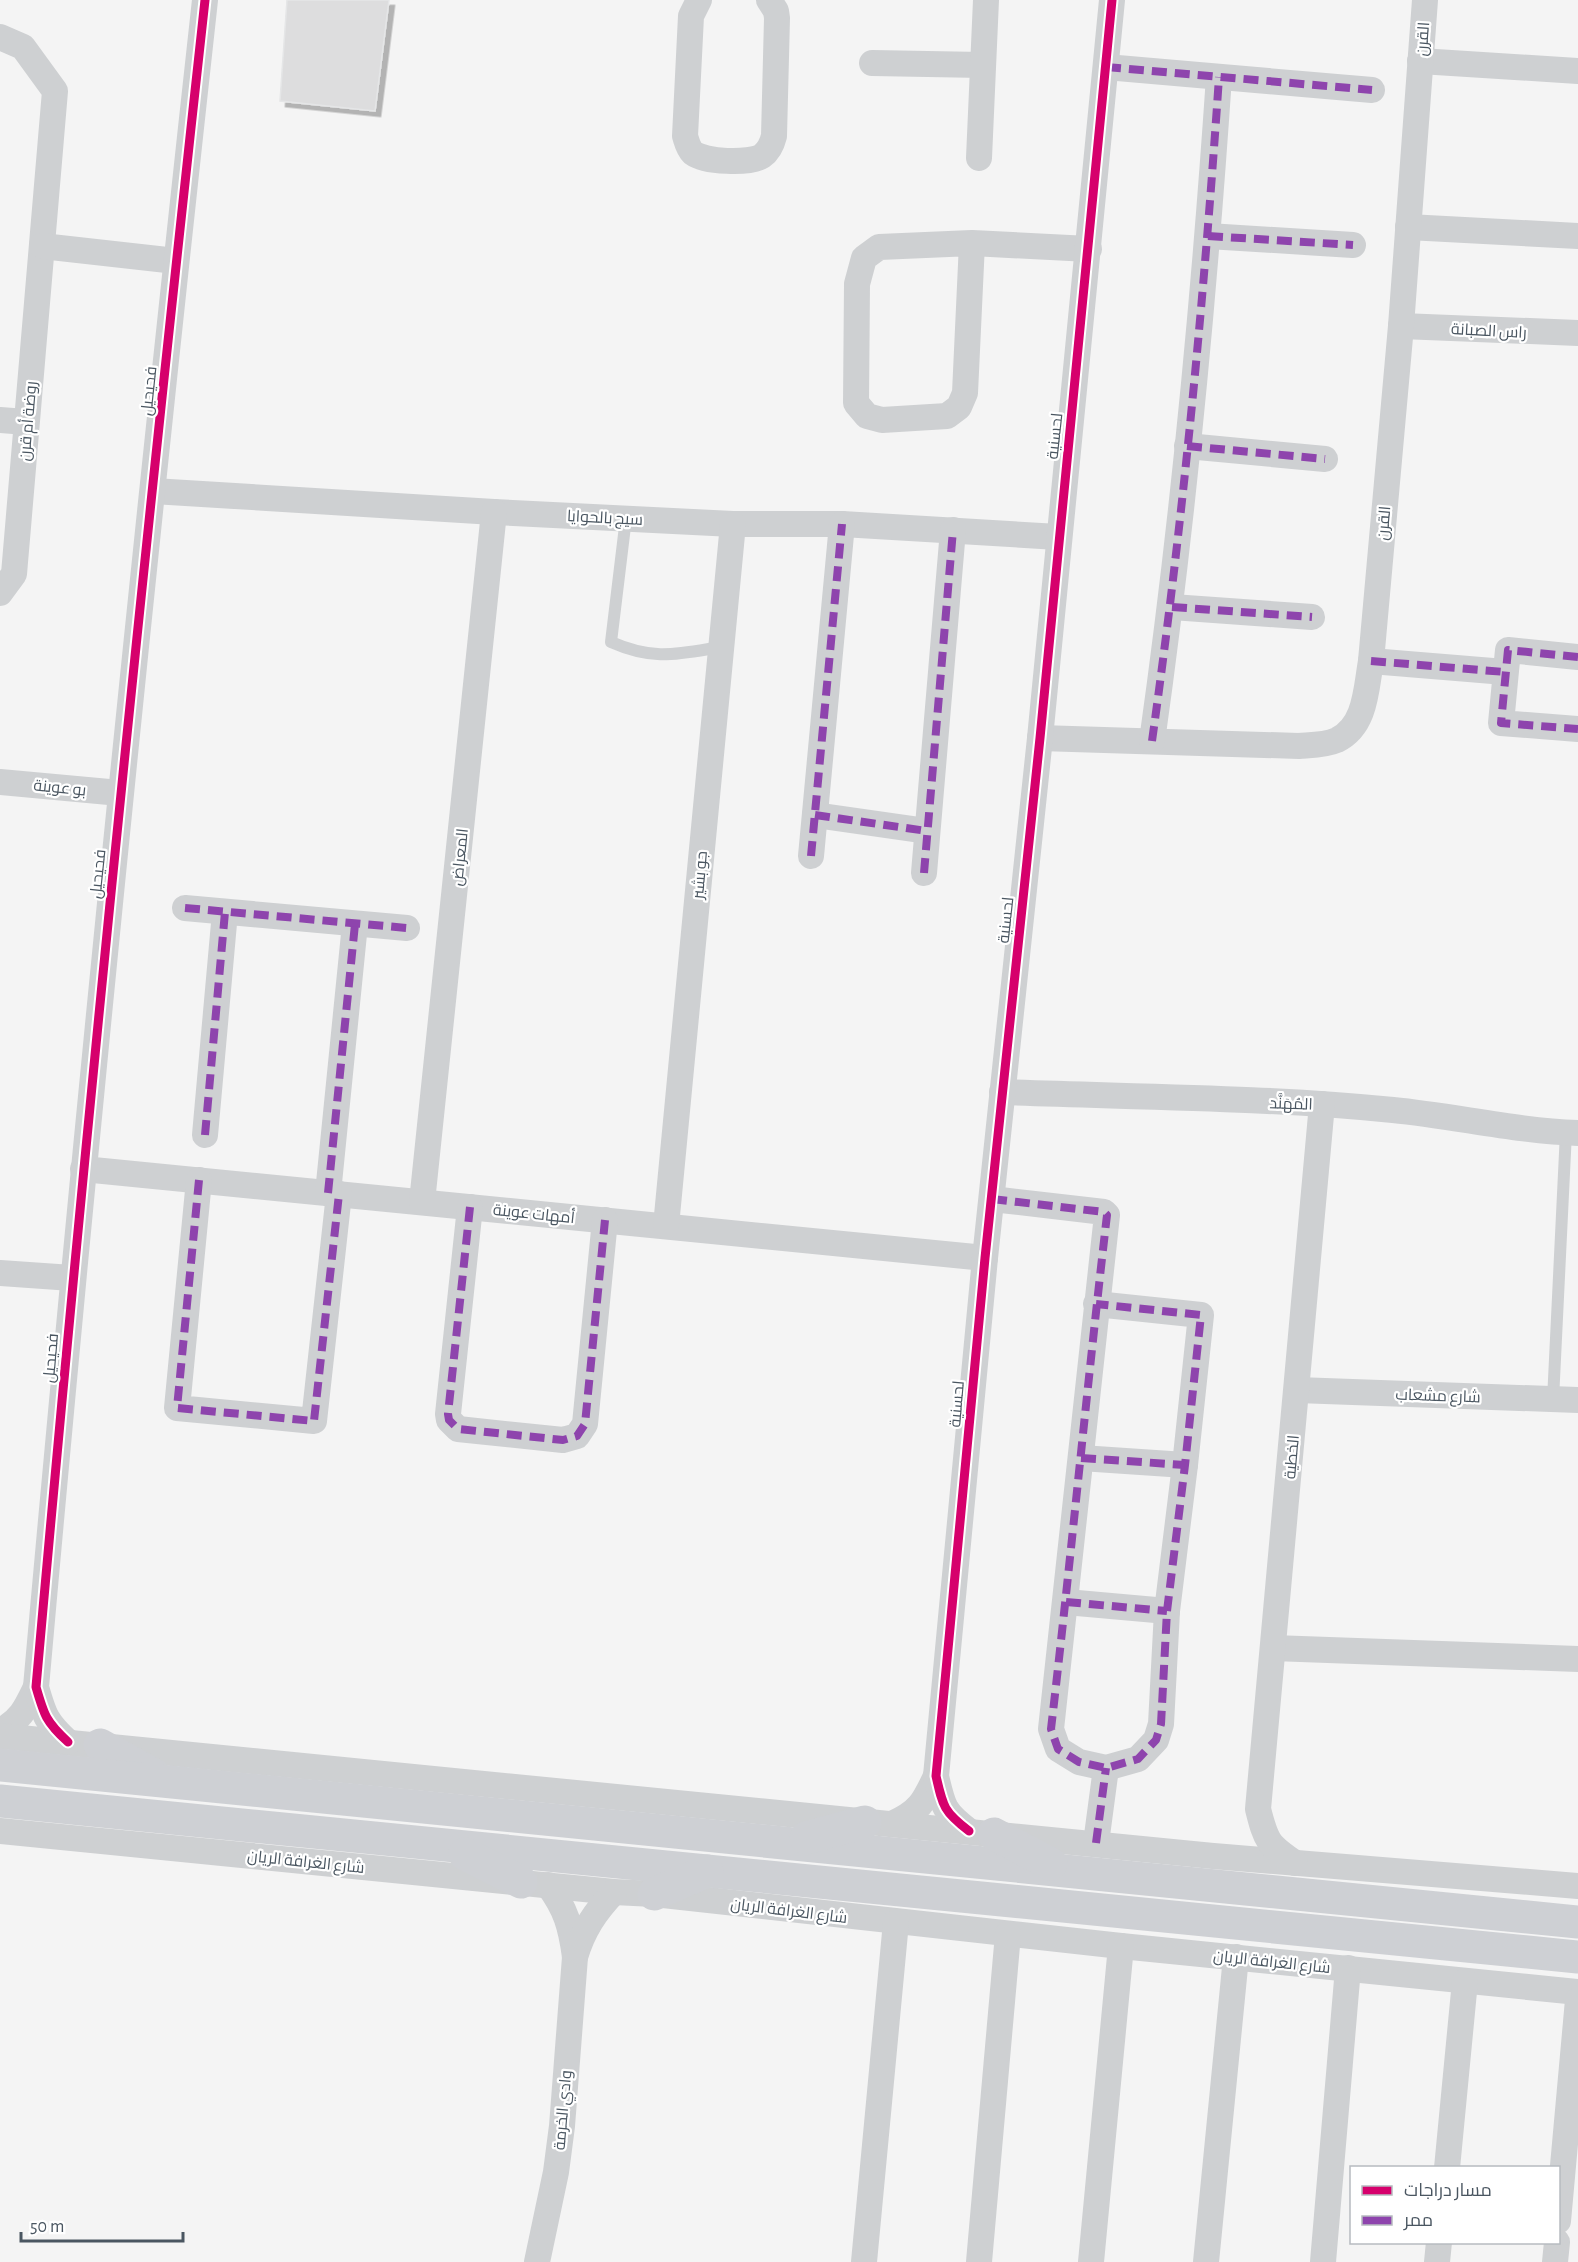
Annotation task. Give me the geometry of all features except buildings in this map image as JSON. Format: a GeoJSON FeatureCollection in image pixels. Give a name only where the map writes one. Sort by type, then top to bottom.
{"type":"FeatureCollection","features":[{"type":"Feature","properties":{"kind":"main road"},"geometry":{"type":"LineString","coordinates":[[84,1743],[166,1782]]}},
{"type":"Feature","properties":{"kind":"main road"},"geometry":{"type":"LineString","coordinates":[[0,1765],[1578,1922]]}},
{"type":"Feature","properties":{"kind":"main road","name":"شارع الغرافة الريان"},"geometry":{"type":"LineString","coordinates":[[0,1801],[1578,1957]]}},
{"type":"Feature","properties":{"kind":"main road"},"geometry":{"type":"LineString","coordinates":[[788,1843],[879,1823]]}},
{"type":"Feature","properties":{"kind":"main road"},"geometry":{"type":"LineString","coordinates":[[981,1833],[1066,1872]]}},
{"type":"Feature","properties":{"kind":"main road"},"geometry":{"type":"LineString","coordinates":[[447,1845],[534,1883]]}},
{"type":"Feature","properties":{"kind":"main road"},"geometry":{"type":"LineString","coordinates":[[654,1894],[709,1870]]}},
{"type":"Feature","properties":{"kind":"street","name":"فحيحيل"},"geometry":{"type":"LineString","coordinates":[[0,1731],[16,1721],[25,1709],[36,1686],[72,1278],[120,793],[205,0]]}},
{"type":"Feature","properties":{"kind":"street"},"geometry":{"type":"LineString","coordinates":[[699,0],[691,16],[689,28],[685,136],[687,146],[693,153],[709,160],[750,160],[760,157],[771,146],[774,136],[777,18],[776,11],[769,0]]}},
{"type":"Feature","properties":{"kind":"street"},"geometry":{"type":"LineString","coordinates":[[979,158],[986,0]]}},
{"type":"Feature","properties":{"kind":"street","name":"لحسنية"},"geometry":{"type":"LineString","coordinates":[[981,1833],[950,1817],[945,1809],[936,1776],[985,1258],[1040,738],[1112,0]]}},
{"type":"Feature","properties":{"kind":"street","name":"القرن"},"geometry":{"type":"LineString","coordinates":[[1040,738],[1299,746],[1336,740],[1350,730],[1358,719],[1364,704],[1371,661],[1401,326],[1425,0]]}},
{"type":"Feature","properties":{"kind":"street","name":"روضة أم قرن"},"geometry":{"type":"LineString","coordinates":[[0,36],[23,47],[55,91],[14,574],[0,593]]}},
{"type":"Feature","properties":{"kind":"street"},"geometry":{"type":"LineString","coordinates":[[1420,61],[1578,71]]}},
{"type":"Feature","properties":{"kind":"street"},"geometry":{"type":"LineString","coordinates":[[872,63],[983,65]]}},
{"type":"Feature","properties":{"kind":"street"},"geometry":{"type":"LineString","coordinates":[[1106,67],[1372,90]]}},
{"type":"Feature","properties":{"kind":"street"},"geometry":{"type":"LineString","coordinates":[[1152,741],[1172,607],[1208,236],[1219,77]]}},
{"type":"Feature","properties":{"kind":"street"},"geometry":{"type":"LineString","coordinates":[[1408,227],[1578,236]]}},
{"type":"Feature","properties":{"kind":"street"},"geometry":{"type":"LineString","coordinates":[[1208,236],[1353,245]]}},
{"type":"Feature","properties":{"kind":"street"},"geometry":{"type":"LineString","coordinates":[[972,243],[965,393],[959,407],[947,416],[882,420],[867,416],[856,403],[857,284],[864,258],[879,247],[972,243],[1089,249]]}},
{"type":"Feature","properties":{"kind":"street"},"geometry":{"type":"LineString","coordinates":[[42,246],[176,261]]}},
{"type":"Feature","properties":{"kind":"street","name":"راس الصبانة"},"geometry":{"type":"LineString","coordinates":[[1401,326],[1578,333]]}},
{"type":"Feature","properties":{"kind":"street"},"geometry":{"type":"LineString","coordinates":[[0,420],[26,422]]}},
{"type":"Feature","properties":{"kind":"street"},"geometry":{"type":"LineString","coordinates":[[1186,446],[1325,459]]}},
{"type":"Feature","properties":{"kind":"street","name":"سيج بالحوايا"},"geometry":{"type":"LineString","coordinates":[[153,491],[494,512],[733,524],[842,524],[1058,537]]}},
{"type":"Feature","properties":{"kind":"street","name":"المعراض"},"geometry":{"type":"LineString","coordinates":[[422,1202],[494,512]]}},
{"type":"Feature","properties":{"kind":"street","name":"جو بشير"},"geometry":{"type":"LineString","coordinates":[[666,1226],[733,524]]}},
{"type":"Feature","properties":{"kind":"street"},"geometry":{"type":"LineString","coordinates":[[811,856],[842,524]]}},
{"type":"Feature","properties":{"kind":"street"},"geometry":{"type":"LineString","coordinates":[[924,873],[953,530]]}},
{"type":"Feature","properties":{"kind":"street"},"geometry":{"type":"LineString","coordinates":[[1172,607],[1312,617]]}},
{"type":"Feature","properties":{"kind":"street"},"geometry":{"type":"LineString","coordinates":[[1578,657],[1508,650],[1501,723],[1578,729]]}},
{"type":"Feature","properties":{"kind":"street"},"geometry":{"type":"LineString","coordinates":[[1371,661],[1505,672]]}},
{"type":"Feature","properties":{"kind":"street","name":"بو عوينة"},"geometry":{"type":"LineString","coordinates":[[0,782],[120,793]]}},
{"type":"Feature","properties":{"kind":"street"},"geometry":{"type":"LineString","coordinates":[[815,815],[927,831]]}},
{"type":"Feature","properties":{"kind":"street"},"geometry":{"type":"LineString","coordinates":[[185,908],[407,928]]}},
{"type":"Feature","properties":{"kind":"street"},"geometry":{"type":"LineString","coordinates":[[205,1136],[225,912]]}},
{"type":"Feature","properties":{"kind":"street"},"geometry":{"type":"LineString","coordinates":[[199,1180],[177,1408],[314,1421],[355,924]]}},
{"type":"Feature","properties":{"kind":"street","name":"المُهَنَّد"},"geometry":{"type":"LineString","coordinates":[[1002,1092],[1322,1104],[1395,1110],[1517,1128],[1572,1132]]}},
{"type":"Feature","properties":{"kind":"street","name":"الخطية"},"geometry":{"type":"LineString","coordinates":[[1295,1863],[1275,1850],[1267,1840],[1258,1809],[1298,1390],[1322,1104]]}},
{"type":"Feature","properties":{"kind":"street","name":"أمهات عوينة"},"geometry":{"type":"LineString","coordinates":[[83,1169],[985,1258]]}},
{"type":"Feature","properties":{"kind":"street"},"geometry":{"type":"LineString","coordinates":[[992,1199],[1106,1212],[1096,1304],[1066,1602],[1051,1729],[1058,1749],[1079,1762],[1106,1768],[1138,1759],[1156,1740],[1161,1724],[1167,1611],[1201,1315],[1096,1304]]}},
{"type":"Feature","properties":{"kind":"street"},"geometry":{"type":"LineString","coordinates":[[470,1207],[449,1420],[458,1429],[563,1440],[577,1436],[585,1424],[605,1220]]}},
{"type":"Feature","properties":{"kind":"street"},"geometry":{"type":"LineString","coordinates":[[0,1273],[72,1278]]}},
{"type":"Feature","properties":{"kind":"street","name":"شارع مشعاب"},"geometry":{"type":"LineString","coordinates":[[1298,1390],[1565,1400]]}},
{"type":"Feature","properties":{"kind":"street"},"geometry":{"type":"LineString","coordinates":[[1081,1458],[1185,1465]]}},
{"type":"Feature","properties":{"kind":"street"},"geometry":{"type":"LineString","coordinates":[[1066,1602],[1167,1611]]}},
{"type":"Feature","properties":{"kind":"street"},"geometry":{"type":"LineString","coordinates":[[1273,1648],[1578,1659]]}},
{"type":"Feature","properties":{"kind":"street","name":"فحيحيل"},"geometry":{"type":"LineString","coordinates":[[36,1686],[45,1718],[51,1726],[84,1743]]}},
{"type":"Feature","properties":{"kind":"street"},"geometry":{"type":"LineString","coordinates":[[0,1736],[1213,1856],[1578,1886]]}},
{"type":"Feature","properties":{"kind":"street"},"geometry":{"type":"LineString","coordinates":[[1096,1843],[1106,1768]]}},
{"type":"Feature","properties":{"kind":"street","name":"لحسنية"},"geometry":{"type":"LineString","coordinates":[[879,1823],[910,1816],[919,1808],[936,1776]]}},
{"type":"Feature","properties":{"kind":"street","name":"الخطية"},"geometry":{"type":"LineString","coordinates":[[1213,1856],[1241,1839],[1258,1809]]}},
{"type":"Feature","properties":{"kind":"street","name":"شارع الغرافة الريان"},"geometry":{"type":"LineString","coordinates":[[0,1831],[614,1892],[654,1894],[1120,1946],[1578,1992]]}},
{"type":"Feature","properties":{"kind":"street","name":"وادي الخرمة"},"geometry":{"type":"LineString","coordinates":[[534,1883],[559,1901],[568,1918],[575,1957]]}},
{"type":"Feature","properties":{"kind":"street","name":"وادي الخرمة"},"geometry":{"type":"LineString","coordinates":[[537,2262],[548,2217],[562,2126],[575,1957],[590,1921],[614,1892]]}},
{"type":"Feature","properties":{"kind":"street"},"geometry":{"type":"LineString","coordinates":[[864,2262],[896,1922]]}},
{"type":"Feature","properties":{"kind":"street"},"geometry":{"type":"LineString","coordinates":[[979,2262],[1008,1934]]}},
{"type":"Feature","properties":{"kind":"street"},"geometry":{"type":"LineString","coordinates":[[1091,2262],[1120,1946]]}},
{"type":"Feature","properties":{"kind":"street"},"geometry":{"type":"LineString","coordinates":[[1206,2262],[1236,1957]]}},
{"type":"Feature","properties":{"kind":"street"},"geometry":{"type":"LineString","coordinates":[[1323,2262],[1347,1968]]}},
{"type":"Feature","properties":{"kind":"street"},"geometry":{"type":"LineString","coordinates":[[1446,2166],[1466,1981]]}},
{"type":"Feature","properties":{"kind":"street"},"geometry":{"type":"LineString","coordinates":[[1560,2199],[1578,2000]]}},
{"type":"Feature","properties":{"kind":"street"},"geometry":{"type":"LineString","coordinates":[[1437,2262],[1439,2244]]}},
{"type":"Feature","properties":{"kind":"street"},"geometry":{"type":"LineString","coordinates":[[1555,2262],[1557,2244]]}},
{"type":"Feature","properties":{"kind":"lane"},"geometry":{"type":"LineString","coordinates":[[626,518],[612,642],[633,651],[667,655],[721,647]]}},
{"type":"Feature","properties":{"kind":"lane"},"geometry":{"type":"LineString","coordinates":[[1565,1400],[1572,1132]]}},
{"type":"Feature","properties":{"kind":"marked path"},"geometry":{"type":"LineString","coordinates":[[1106,67],[1372,90]]}},
{"type":"Feature","properties":{"kind":"marked path"},"geometry":{"type":"LineString","coordinates":[[1152,741],[1192,410],[1219,77]]}},
{"type":"Feature","properties":{"kind":"marked path"},"geometry":{"type":"LineString","coordinates":[[1208,236],[1353,245]]}},
{"type":"Feature","properties":{"kind":"marked path"},"geometry":{"type":"LineString","coordinates":[[1187,446],[1325,459]]}},
{"type":"Feature","properties":{"kind":"marked path"},"geometry":{"type":"LineString","coordinates":[[811,856],[842,524]]}},
{"type":"Feature","properties":{"kind":"marked path"},"geometry":{"type":"LineString","coordinates":[[924,873],[953,530]]}},
{"type":"Feature","properties":{"kind":"marked path"},"geometry":{"type":"LineString","coordinates":[[1172,607],[1312,617]]}},
{"type":"Feature","properties":{"kind":"marked path"},"geometry":{"type":"LineString","coordinates":[[1578,657],[1508,650],[1501,723],[1578,729]]}},
{"type":"Feature","properties":{"kind":"marked path"},"geometry":{"type":"LineString","coordinates":[[1371,661],[1505,672]]}},
{"type":"Feature","properties":{"kind":"marked path"},"geometry":{"type":"LineString","coordinates":[[815,815],[927,831]]}},
{"type":"Feature","properties":{"kind":"marked path"},"geometry":{"type":"LineString","coordinates":[[185,908],[407,928]]}},
{"type":"Feature","properties":{"kind":"marked path"},"geometry":{"type":"LineString","coordinates":[[205,1135],[225,912]]}},
{"type":"Feature","properties":{"kind":"marked path"},"geometry":{"type":"LineString","coordinates":[[328,1193],[355,924]]}},
{"type":"Feature","properties":{"kind":"marked path"},"geometry":{"type":"LineString","coordinates":[[199,1180],[177,1408],[314,1421],[339,1194]]}},
{"type":"Feature","properties":{"kind":"marked path"},"geometry":{"type":"LineString","coordinates":[[992,1199],[1104,1212],[1107,1215],[1100,1279],[1093,1343],[1051,1729],[1058,1749],[1079,1762],[1106,1768],[1138,1759],[1156,1740],[1161,1724],[1167,1611],[1201,1315],[1096,1304]]}},
{"type":"Feature","properties":{"kind":"marked path"},"geometry":{"type":"LineString","coordinates":[[470,1207],[449,1420],[458,1429],[563,1440],[577,1436],[585,1424],[605,1220]]}},
{"type":"Feature","properties":{"kind":"marked path"},"geometry":{"type":"LineString","coordinates":[[1081,1458],[1185,1465]]}},
{"type":"Feature","properties":{"kind":"marked path"},"geometry":{"type":"LineString","coordinates":[[1066,1602],[1167,1611]]}},
{"type":"Feature","properties":{"kind":"marked path"},"geometry":{"type":"LineString","coordinates":[[1096,1843],[1106,1768]]}},
{"type":"Feature","properties":{"kind":"cycle path"},"geometry":{"type":"LineString","coordinates":[[68,1742],[47,1718],[36,1687],[116,843],[205,0]]}},
{"type":"Feature","properties":{"kind":"cycle path"},"geometry":{"type":"LineString","coordinates":[[969,1831],[949,1813],[936,1776],[985,1258],[1040,738],[1112,0]]}}]}
